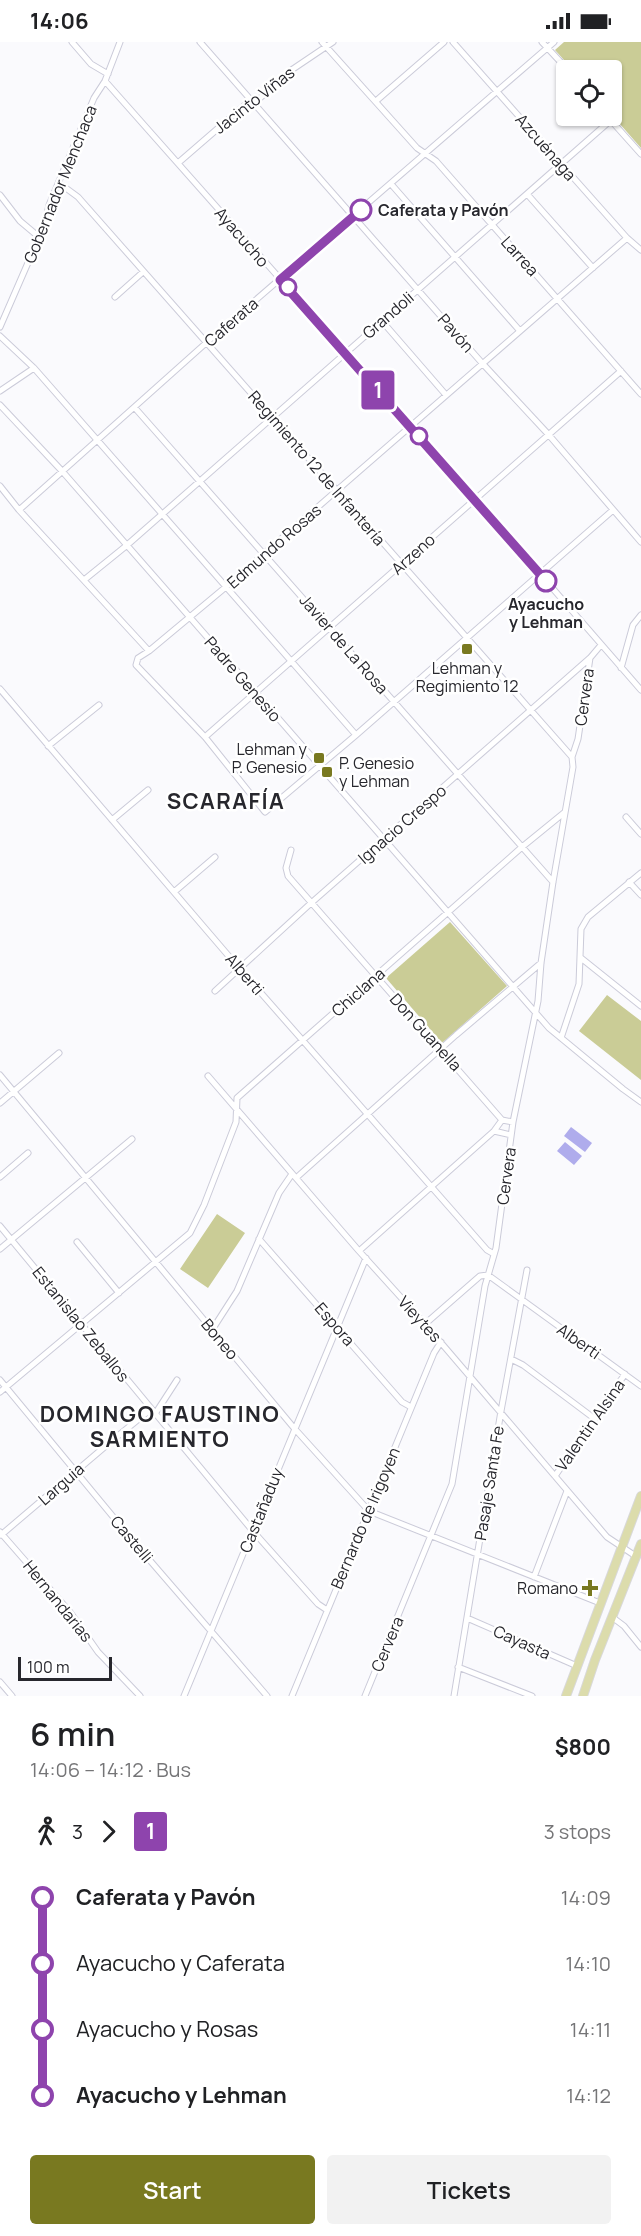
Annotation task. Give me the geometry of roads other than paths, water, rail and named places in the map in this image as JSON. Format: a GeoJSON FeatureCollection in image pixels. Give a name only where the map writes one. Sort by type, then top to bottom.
{"type":"FeatureCollection","features":[{"type":"Feature","properties":{"kind":"main road"},"geometry":{"type":"LineString","coordinates":[[566,1696],[641,1496]]}},
{"type":"Feature","properties":{"kind":"main road"},"geometry":{"type":"LineString","coordinates":[[583,1696],[641,1544]]}},
{"type":"Feature","properties":{"kind":"street"},"geometry":{"type":"LineString","coordinates":[[72,42],[91,64],[108,74]]}},
{"type":"Feature","properties":{"kind":"street","name":"Gobernador Menchaca"},"geometry":{"type":"LineString","coordinates":[[0,327],[39,237],[94,98],[105,81],[120,42]]}},
{"type":"Feature","properties":{"kind":"street","name":"Pavón"},"geometry":{"type":"LineString","coordinates":[[200,42],[641,542]]}},
{"type":"Feature","properties":{"kind":"street","name":"Jacinto Viñas"},"geometry":{"type":"LineString","coordinates":[[178,163],[239,109],[259,99],[324,44],[333,42]]}},
{"type":"Feature","properties":{"kind":"street"},"geometry":{"type":"LineString","coordinates":[[376,101],[444,42]]}},
{"type":"Feature","properties":{"kind":"street","name":"Azcuénaga"},"geometry":{"type":"LineString","coordinates":[[453,42],[627,238],[641,250]]}},
{"type":"Feature","properties":{"kind":"street"},"geometry":{"type":"LineString","coordinates":[[543,42],[558,60]]}},
{"type":"Feature","properties":{"kind":"street","name":"Caferata"},"geometry":{"type":"LineString","coordinates":[[19,510],[206,343],[554,42]]}},
{"type":"Feature","properties":{"kind":"street","name":"Larrea"},"geometry":{"type":"LineString","coordinates":[[324,44],[417,148],[436,161],[641,394]]}},
{"type":"Feature","properties":{"kind":"street","name":"Ayacucho"},"geometry":{"type":"LineString","coordinates":[[105,81],[475,499],[621,668],[638,682],[641,690]]}},
{"type":"Feature","properties":{"kind":"street","name":"Grandoli"},"geometry":{"type":"LineString","coordinates":[[84,580],[126,546],[527,194],[601,126]]}},
{"type":"Feature","properties":{"kind":"street"},"geometry":{"type":"LineString","coordinates":[[616,126],[641,154]]}},
{"type":"Feature","properties":{"kind":"street","name":"Regimiento 12 de Infantería"},"geometry":{"type":"LineString","coordinates":[[59,183],[78,197],[572,757]]}},
{"type":"Feature","properties":{"kind":"street"},"geometry":{"type":"LineString","coordinates":[[391,184],[520,331]]}},
{"type":"Feature","properties":{"kind":"street"},"geometry":{"type":"LineString","coordinates":[[527,194],[593,268]]}},
{"type":"Feature","properties":{"kind":"street"},"geometry":{"type":"LineString","coordinates":[[0,195],[20,221],[39,237]]}},
{"type":"Feature","properties":{"kind":"street","name":"Edmundo Rosas"},"geometry":{"type":"LineString","coordinates":[[205,737],[138,667],[136,662],[227,586],[627,238]]}},
{"type":"Feature","properties":{"kind":"street"},"geometry":{"type":"LineString","coordinates":[[115,297],[143,272]]}},
{"type":"Feature","properties":{"kind":"street"},"geometry":{"type":"LineString","coordinates":[[381,320],[446,395]]}},
{"type":"Feature","properties":{"kind":"street"},"geometry":{"type":"LineString","coordinates":[[0,336],[34,368],[356,735]]}},
{"type":"Feature","properties":{"kind":"street"},"geometry":{"type":"LineString","coordinates":[[0,391],[34,368]]}},
{"type":"Feature","properties":{"kind":"street","name":"Arzeno"},"geometry":{"type":"LineString","coordinates":[[205,737],[621,371]]}},
{"type":"Feature","properties":{"kind":"street","name":"Padre Genesio"},"geometry":{"type":"LineString","coordinates":[[0,405],[62,471],[549,1028],[641,1102]]}},
{"type":"Feature","properties":{"kind":"street","name":"Javier de La Rosa"},"geometry":{"type":"LineString","coordinates":[[135,408],[553,882]]}},
{"type":"Feature","properties":{"kind":"street"},"geometry":{"type":"LineString","coordinates":[[0,486],[19,510],[150,651]]}},
{"type":"Feature","properties":{"kind":"street"},"geometry":{"type":"LineString","coordinates":[[205,737],[265,812],[613,510]]}},
{"type":"Feature","properties":{"kind":"street"},"geometry":{"type":"LineString","coordinates":[[621,668],[633,625],[641,615]]}},
{"type":"Feature","properties":{"kind":"street","name":"Cervera"},"geometry":{"type":"LineString","coordinates":[[365,1696],[452,1484],[488,1275],[494,1254],[513,1122],[536,1011],[553,882],[573,767],[572,757],[578,739],[590,658],[601,645]]}},
{"type":"Feature","properties":{"kind":"street","name":"Ignacio Crespo"},"geometry":{"type":"LineString","coordinates":[[215,991],[384,838],[590,658]]}},
{"type":"Feature","properties":{"kind":"street","name":"Alberti"},"geometry":{"type":"LineString","coordinates":[[0,689],[239,968],[487,1250],[494,1254]]}},
{"type":"Feature","properties":{"kind":"street"},"geometry":{"type":"LineString","coordinates":[[48,746],[99,705]]}},
{"type":"Feature","properties":{"kind":"street"},"geometry":{"type":"LineString","coordinates":[[112,820],[148,790]]}},
{"type":"Feature","properties":{"kind":"street","name":"Chiclana"},"geometry":{"type":"LineString","coordinates":[[0,1392],[190,1233],[204,1205],[236,1122],[237,1098],[450,913],[522,847],[565,812]]}},
{"type":"Feature","properties":{"kind":"street"},"geometry":{"type":"LineString","coordinates":[[626,817],[641,834]]}},
{"type":"Feature","properties":{"kind":"street","name":"Don Guanella"},"geometry":{"type":"LineString","coordinates":[[291,850],[286,872],[310,904],[502,1120]]}},
{"type":"Feature","properties":{"kind":"street"},"geometry":{"type":"LineString","coordinates":[[174,892],[215,857]]}},
{"type":"Feature","properties":{"kind":"street"},"geometry":{"type":"LineString","coordinates":[[561,1038],[579,984],[581,958],[579,938],[583,924],[641,873]]}},
{"type":"Feature","properties":{"kind":"street"},"geometry":{"type":"LineString","coordinates":[[629,882],[641,895]]}},
{"type":"Feature","properties":{"kind":"street"},"geometry":{"type":"LineString","coordinates":[[581,958],[641,1005]]}},
{"type":"Feature","properties":{"kind":"street"},"geometry":{"type":"LineString","coordinates":[[212,1330],[237,1291],[279,1193],[294,1176],[541,963]]}},
{"type":"Feature","properties":{"kind":"street"},"geometry":{"type":"LineString","coordinates":[[0,1103],[59,1053]]}},
{"type":"Feature","properties":{"kind":"street","name":"Boneo"},"geometry":{"type":"LineString","coordinates":[[0,1075],[294,1428],[369,1511],[477,1554]]}},
{"type":"Feature","properties":{"kind":"street","name":"Vieytes"},"geometry":{"type":"LineString","coordinates":[[208,1076],[501,1411],[607,1537],[637,1557]]}},
{"type":"Feature","properties":{"kind":"street"},"geometry":{"type":"LineString","coordinates":[[359,1251],[494,1131],[502,1120],[513,1122]]}},
{"type":"Feature","properties":{"kind":"street"},"geometry":{"type":"LineString","coordinates":[[494,1131],[511,1135]]}},
{"type":"Feature","properties":{"kind":"street"},"geometry":{"type":"LineString","coordinates":[[0,1249],[132,1139]]}},
{"type":"Feature","properties":{"kind":"street"},"geometry":{"type":"LineString","coordinates":[[0,1177],[28,1153]]}},
{"type":"Feature","properties":{"kind":"street","name":"Estanislao Zeballos"},"geometry":{"type":"LineString","coordinates":[[0,1226],[252,1530],[318,1604],[327,1610]]}},
{"type":"Feature","properties":{"kind":"street","name":"Espora"},"geometry":{"type":"LineString","coordinates":[[259,1239],[402,1402],[411,1407]]}},
{"type":"Feature","properties":{"kind":"street"},"geometry":{"type":"LineString","coordinates":[[77,1242],[119,1293]]}},
{"type":"Feature","properties":{"kind":"street","name":"Castañaduy"},"geometry":{"type":"LineString","coordinates":[[184,1696],[366,1258]]}},
{"type":"Feature","properties":{"kind":"street","name":"Pasaje Santa Fe"},"geometry":{"type":"LineString","coordinates":[[454,1696],[501,1411],[527,1270]]}},
{"type":"Feature","properties":{"kind":"street"},"geometry":{"type":"LineString","coordinates":[[425,1324],[480,1276],[488,1275]]}},
{"type":"Feature","properties":{"kind":"street","name":"Alberti"},"geometry":{"type":"LineString","coordinates":[[488,1275],[641,1386]]}},
{"type":"Feature","properties":{"kind":"street","name":"Bernardo de Irigoyen"},"geometry":{"type":"LineString","coordinates":[[292,1696],[411,1407],[441,1342]]}},
{"type":"Feature","properties":{"kind":"street"},"geometry":{"type":"LineString","coordinates":[[511,1359],[523,1365],[595,1419]]}},
{"type":"Feature","properties":{"kind":"street","name":"Valentin Alsina"},"geometry":{"type":"LineString","coordinates":[[555,1476],[626,1374]]}},
{"type":"Feature","properties":{"kind":"street","name":"Castelli"},"geometry":{"type":"LineString","coordinates":[[0,1380],[267,1696]]}},
{"type":"Feature","properties":{"kind":"street","name":"Larguia"},"geometry":{"type":"LineString","coordinates":[[1,1534],[153,1412],[177,1380]]}},
{"type":"Feature","properties":{"kind":"street","name":"Valentin Alsina"},"geometry":{"type":"LineString","coordinates":[[534,1576],[567,1491]]}},
{"type":"Feature","properties":{"kind":"street","name":"Hernandarias"},"geometry":{"type":"LineString","coordinates":[[1,1534],[70,1612],[98,1652],[140,1696]]}},
{"type":"Feature","properties":{"kind":"street"},"geometry":{"type":"LineString","coordinates":[[477,1554],[600,1603]]}},
{"type":"Feature","properties":{"kind":"street"},"geometry":{"type":"LineString","coordinates":[[612,1617],[624,1626],[641,1647]]}},
{"type":"Feature","properties":{"kind":"street","name":"Cayasta"},"geometry":{"type":"LineString","coordinates":[[467,1618],[577,1666]]}},
{"type":"Feature","properties":{"kind":"street"},"geometry":{"type":"LineString","coordinates":[[458,1667],[532,1696]]}},
{"type":"Feature","properties":{"kind":"street"},"geometry":{"type":"LineString","coordinates":[[0,1682],[12,1696]]}},
{"type":"Feature","properties":{"kind":"place","name":"Caferata y Pavón"},"geometry":{"type":"Point","coordinates":[361,210]}},
{"type":"Feature","properties":{"kind":"place","name":"Ayacucho y Lehman"},"geometry":{"type":"Point","coordinates":[546,581]}},
{"type":"Feature","properties":{"kind":"place","name":"Lehman y Regimiento 12"},"geometry":{"type":"Point","coordinates":[467,649]}},
{"type":"Feature","properties":{"kind":"place","name":"Lehman y P. Genesio"},"geometry":{"type":"Point","coordinates":[319,758]}},
{"type":"Feature","properties":{"kind":"place","name":"P. Genesio y Lehman"},"geometry":{"type":"Point","coordinates":[327,772]}},
{"type":"Feature","properties":{"kind":"place","name":"Romano"},"geometry":{"type":"Point","coordinates":[590,1588]}},
{"type":"Feature","properties":{"kind":"district","name":"SCARAFÍA"},"geometry":{"type":"Point","coordinates":[226,801]}},
{"type":"Feature","properties":{"kind":"district","name":"DOMINGO FAUSTINO SARMIENTO"},"geometry":{"type":"Point","coordinates":[160,1426]}}]}
